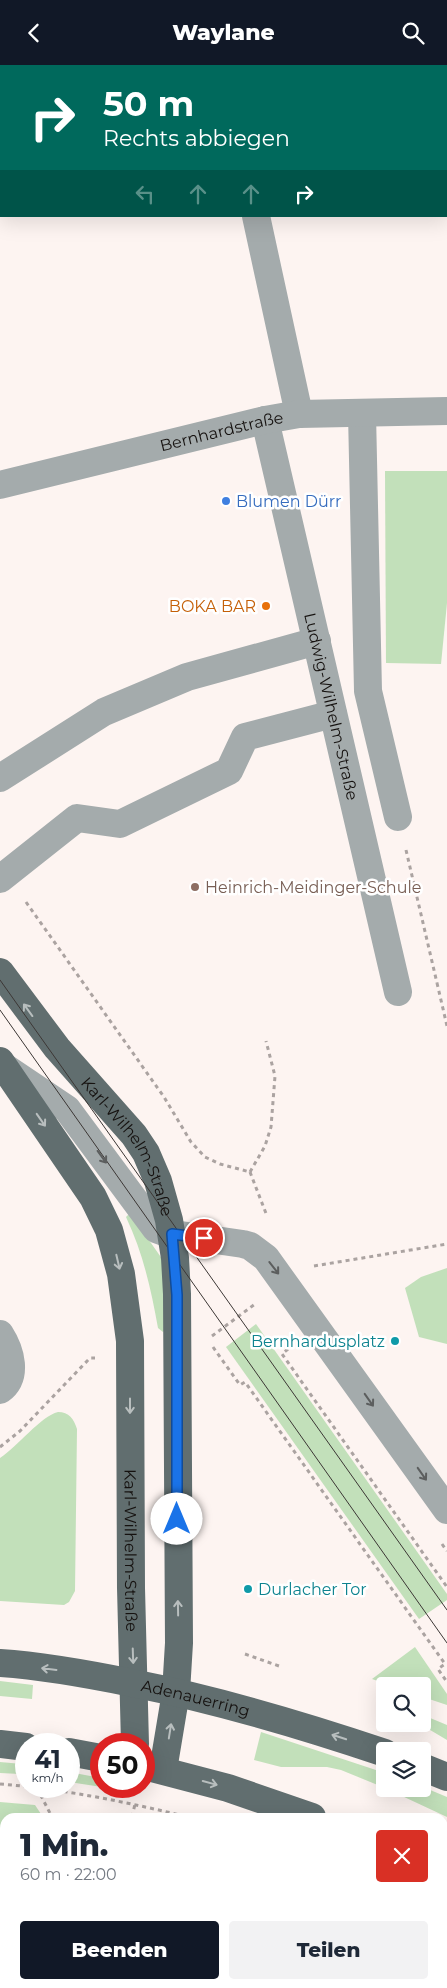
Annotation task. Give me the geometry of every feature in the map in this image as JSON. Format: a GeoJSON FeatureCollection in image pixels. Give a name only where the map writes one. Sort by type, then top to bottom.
{"type":"FeatureCollection","features":[{"type":"Feature","properties":{"kind":"main road","name":"Karl-Wilhelm-Straße"},"geometry":{"type":"LineString","coordinates":[[0,972],[57,1048],[134,1135],[146,1153],[158,1181],[172,1234],[177,1295],[179,1643],[176,1691],[155,1764]]}},
{"type":"Feature","properties":{"kind":"main road","name":"Karl-Wilhelm-Straße"},"geometry":{"type":"LineString","coordinates":[[2,1063],[93,1197],[110,1230],[121,1274],[130,1341],[133,1683],[135,1733]]}},
{"type":"Feature","properties":{"kind":"main road","name":"Adenauerring"},"geometry":{"type":"LineString","coordinates":[[0,1663],[97,1676],[176,1691],[249,1709],[376,1750]]}},
{"type":"Feature","properties":{"kind":"main road"},"geometry":{"type":"LineString","coordinates":[[0,1745],[15,1746]]}},
{"type":"Feature","properties":{"kind":"main road"},"geometry":{"type":"LineString","coordinates":[[155,1768],[228,1788],[300,1813]]}},
{"type":"Feature","properties":{"kind":"main road"},"geometry":{"type":"LineString","coordinates":[[431,1771],[447,1777]]}},
{"type":"Feature","properties":{"kind":"street"},"geometry":{"type":"LineString","coordinates":[[256,217],[299,414]]}},
{"type":"Feature","properties":{"kind":"street","name":"Bernhardstraße"},"geometry":{"type":"LineString","coordinates":[[0,485],[266,420],[299,414],[447,411]]}},
{"type":"Feature","properties":{"kind":"street"},"geometry":{"type":"LineString","coordinates":[[362,413],[368,691],[398,817]]}},
{"type":"Feature","properties":{"kind":"street","name":"Ludwig-Wilhelm-Straße"},"geometry":{"type":"LineString","coordinates":[[266,420],[398,992]]}},
{"type":"Feature","properties":{"kind":"street"},"geometry":{"type":"LineString","coordinates":[[0,778],[104,712],[187,677],[316,641]]}},
{"type":"Feature","properties":{"kind":"street"},"geometry":{"type":"LineString","coordinates":[[2,877],[77,818],[120,824],[229,771],[245,737],[333,714]]}},
{"type":"Feature","properties":{"kind":"street"},"geometry":{"type":"LineString","coordinates":[[2,1063],[67,1109],[150,1223],[160,1231],[250,1246],[266,1259],[447,1510]]}},
{"type":"Feature","properties":{"kind":"street"},"geometry":{"type":"LineString","coordinates":[[0,1335],[9,1351],[11,1374],[9,1382],[0,1391]]}},
{"type":"Feature","properties":{"kind":"path"},"geometry":{"type":"LineString","coordinates":[[398,817],[438,983]]}},
{"type":"Feature","properties":{"kind":"path"},"geometry":{"type":"LineString","coordinates":[[2,877],[10,880],[164,1097],[191,1142],[205,1157],[220,1165],[250,1172],[265,1146],[271,1127],[275,1076],[266,1041]]}},
{"type":"Feature","properties":{"kind":"path"},"geometry":{"type":"LineString","coordinates":[[312,1267],[447,1244]]}},
{"type":"Feature","properties":{"kind":"path"},"geometry":{"type":"LineString","coordinates":[[216,1333],[246,1311]]}},
{"type":"Feature","properties":{"kind":"path"},"geometry":{"type":"LineString","coordinates":[[282,1354],[447,1587]]}},
{"type":"Feature","properties":{"kind":"path"},"geometry":{"type":"LineString","coordinates":[[221,1357],[240,1385],[245,1382],[445,1664],[438,1669],[447,1682]]}},
{"type":"Feature","properties":{"kind":"path"},"geometry":{"type":"LineString","coordinates":[[0,1447],[20,1431],[90,1358]]}},
{"type":"Feature","properties":{"kind":"path"},"geometry":{"type":"LineString","coordinates":[[246,1654],[279,1666]]}},
{"type":"Feature","properties":{"kind":"path"},"geometry":{"type":"LineString","coordinates":[[0,1784],[15,1786]]}},
{"type":"Feature","properties":{"kind":"path"},"geometry":{"type":"LineString","coordinates":[[80,1795],[170,1813]]}},
{"type":"Feature","properties":{"kind":"path"},"geometry":{"type":"LineString","coordinates":[[42,1798],[50,1813]]}},
{"type":"Feature","properties":{"kind":"path"},"geometry":{"type":"LineString","coordinates":[[133,1813],[135,1805]]}},
{"type":"Feature","properties":{"kind":"green space"},"geometry":{"type":"Polygon","coordinates":[[[385,471],[447,471],[447,603],[441,664],[386,663],[385,471]]]}},
{"type":"Feature","properties":{"kind":"green space"},"geometry":{"type":"Polygon","coordinates":[[[130,1213],[165,1263],[167,1327],[163,1332],[158,1328],[146,1271],[126,1217],[130,1213]]]}},
{"type":"Feature","properties":{"kind":"green space"},"geometry":{"type":"Polygon","coordinates":[[[447,1268],[447,1344],[419,1337],[405,1288],[421,1277],[447,1268]]]}},
{"type":"Feature","properties":{"kind":"green space"},"geometry":{"type":"Polygon","coordinates":[[[256,1324],[447,1594],[447,1600],[419,1619],[226,1347],[256,1324]]]}},
{"type":"Feature","properties":{"kind":"green space"},"geometry":{"type":"Polygon","coordinates":[[[58,1412],[65,1413],[70,1417],[77,1429],[75,1591],[69,1602],[64,1605],[0,1601],[0,1458],[44,1419],[58,1412]]]}},
{"type":"Feature","properties":{"kind":"green space"},"geometry":{"type":"Polygon","coordinates":[[[415,1647],[447,1694],[447,1705],[431,1700],[431,1677],[376,1677],[376,1680],[372,1679],[415,1647]]]}},
{"type":"Feature","properties":{"kind":"green space"},"geometry":{"type":"Polygon","coordinates":[[[0,1681],[33,1685],[32,1699],[0,1696],[0,1681]]]}},
{"type":"Feature","properties":{"kind":"green space"},"geometry":{"type":"Polygon","coordinates":[[[431,1718],[447,1725],[447,1740],[431,1731],[431,1718]]]}},
{"type":"Feature","properties":{"kind":"green space"},"geometry":{"type":"Polygon","coordinates":[[[261,1732],[376,1770],[376,1784],[341,1770],[327,1767],[281,1767],[254,1760],[261,1732]]]}},
{"type":"Feature","properties":{"kind":"green space"},"geometry":{"type":"Polygon","coordinates":[[[0,1762],[15,1763],[15,1774],[0,1773],[0,1762]]]}},
{"type":"Feature","properties":{"kind":"green space"},"geometry":{"type":"Polygon","coordinates":[[[80,1774],[90,1776],[90,1785],[80,1784],[80,1774]]]}},
{"type":"Feature","properties":{"kind":"green space"},"geometry":{"type":"Polygon","coordinates":[[[431,1790],[447,1797],[447,1813],[438,1813],[404,1797],[431,1797],[431,1790]]]}},
{"type":"Feature","properties":{"kind":"green space"},"geometry":{"type":"Polygon","coordinates":[[[0,1802],[35,1805],[40,1813],[0,1813],[0,1802]]]}},
{"type":"Feature","properties":{"kind":"tram line"},"geometry":{"type":"LineString","coordinates":[[0,980],[447,1610]]}},
{"type":"Feature","properties":{"kind":"tram line"},"geometry":{"type":"LineString","coordinates":[[0,1010],[447,1643]]}},
{"type":"Feature","properties":{"kind":"place","name":"Blumen Dürr"},"geometry":{"type":"Point","coordinates":[226,501]}},
{"type":"Feature","properties":{"kind":"place","name":"BOKA BAR"},"geometry":{"type":"Point","coordinates":[266,606]}},
{"type":"Feature","properties":{"kind":"place","name":"Heinrich-Meidinger-Schule"},"geometry":{"type":"Point","coordinates":[195,887]}},
{"type":"Feature","properties":{"kind":"place","name":"Bernhardusplatz"},"geometry":{"type":"Point","coordinates":[395,1341]}},
{"type":"Feature","properties":{"kind":"place","name":"Durlacher Tor"},"geometry":{"type":"Point","coordinates":[248,1589]}},
{"type":"Feature","properties":{"kind":"route"},"geometry":{"type":"LineString","coordinates":[[177,1519],[177,1295],[172,1234],[204,1238]]}}]}
